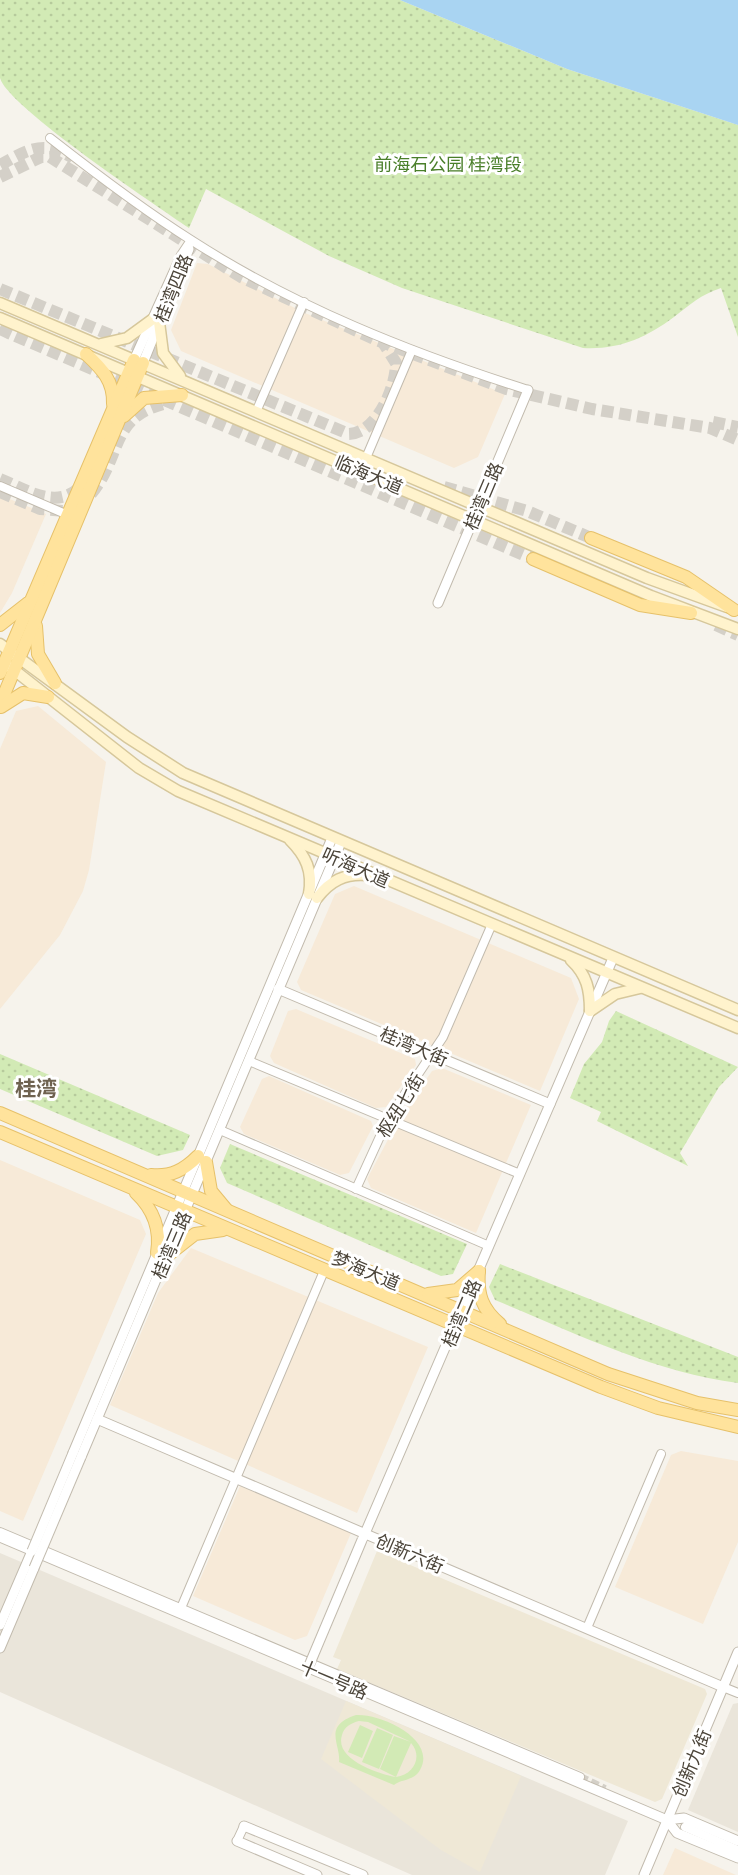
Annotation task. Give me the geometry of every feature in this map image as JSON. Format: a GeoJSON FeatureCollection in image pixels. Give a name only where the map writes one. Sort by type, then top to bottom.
{"type":"FeatureCollection","features":[{"type":"Feature","properties":{"kind":"main road","name":"临海大道"},"geometry":{"type":"LineString","coordinates":[[0,303],[670,587],[736,610]]}},
{"type":"Feature","properties":{"kind":"main road","name":"临海大道"},"geometry":{"type":"LineString","coordinates":[[0,318],[692,613],[738,629]]}},
{"type":"Feature","properties":{"kind":"main road"},"geometry":{"type":"LineString","coordinates":[[99,345],[127,338],[156,320],[163,353],[184,381]]}},
{"type":"Feature","properties":{"kind":"main road"},"geometry":{"type":"LineString","coordinates":[[86,354],[103,370],[111,386],[114,418]]}},
{"type":"Feature","properties":{"kind":"main road","name":"桂湾四路"},"geometry":{"type":"LineString","coordinates":[[0,706],[5,667],[10,651],[68,515],[138,362]]}},
{"type":"Feature","properties":{"kind":"main road"},"geometry":{"type":"LineString","coordinates":[[114,418],[144,398],[182,395]]}},
{"type":"Feature","properties":{"kind":"main road","name":"桂湾四路"},"geometry":{"type":"LineString","coordinates":[[10,651],[36,622],[114,418]]}},
{"type":"Feature","properties":{"kind":"main road"},"geometry":{"type":"LineString","coordinates":[[591,537],[686,577],[736,610]]}},
{"type":"Feature","properties":{"kind":"main road"},"geometry":{"type":"LineString","coordinates":[[533,559],[640,605],[692,613]]}},
{"type":"Feature","properties":{"kind":"main road"},"geometry":{"type":"LineString","coordinates":[[0,625],[13,617],[33,598]]}},
{"type":"Feature","properties":{"kind":"main road"},"geometry":{"type":"LineString","coordinates":[[36,622],[38,654],[55,683]]}},
{"type":"Feature","properties":{"kind":"main road","name":"听海大道"},"geometry":{"type":"LineString","coordinates":[[10,651],[127,737],[183,773],[738,1010]]}},
{"type":"Feature","properties":{"kind":"main road","name":"听海大道"},"geometry":{"type":"LineString","coordinates":[[5,667],[157,780],[217,809],[286,835],[374,875],[738,1028]]}},
{"type":"Feature","properties":{"kind":"main road"},"geometry":{"type":"LineString","coordinates":[[0,706],[23,693],[48,697]]}},
{"type":"Feature","properties":{"kind":"main road"},"geometry":{"type":"LineString","coordinates":[[286,835],[309,866],[313,896],[334,880],[357,874],[374,875]]}},
{"type":"Feature","properties":{"kind":"main road"},"geometry":{"type":"LineString","coordinates":[[564,955],[583,974],[590,995],[590,1011]]}},
{"type":"Feature","properties":{"kind":"main road"},"geometry":{"type":"LineString","coordinates":[[590,1011],[615,994],[643,988]]}},
{"type":"Feature","properties":{"kind":"main road","name":"梦海大道"},"geometry":{"type":"LineString","coordinates":[[0,1113],[235,1215],[639,1385],[697,1402],[738,1410]]}},
{"type":"Feature","properties":{"kind":"main road","name":"梦海大道"},"geometry":{"type":"LineString","coordinates":[[0,1132],[639,1402],[686,1417],[738,1427]]}},
{"type":"Feature","properties":{"kind":"main road"},"geometry":{"type":"LineString","coordinates":[[138,1173],[155,1176],[173,1174],[202,1159],[211,1191],[219,1202],[235,1215]]}},
{"type":"Feature","properties":{"kind":"main road"},"geometry":{"type":"LineString","coordinates":[[131,1189],[154,1216],[162,1254],[195,1234],[215,1229],[228,1230]]}},
{"type":"Feature","properties":{"kind":"main road"},"geometry":{"type":"LineString","coordinates":[[418,1292],[449,1293],[464,1286],[479,1270]]}},
{"type":"Feature","properties":{"kind":"main road"},"geometry":{"type":"LineString","coordinates":[[479,1270],[478,1291],[482,1303],[493,1318],[508,1331]]}},
{"type":"Feature","properties":{"kind":"street"},"geometry":{"type":"LineString","coordinates":[[50,138],[191,241],[304,302],[412,350],[528,390]]}},
{"type":"Feature","properties":{"kind":"street","name":"桂湾四路"},"geometry":{"type":"LineString","coordinates":[[138,362],[187,258],[191,241]]}},
{"type":"Feature","properties":{"kind":"street"},"geometry":{"type":"LineString","coordinates":[[256,412],[304,302]]}},
{"type":"Feature","properties":{"kind":"street"},"geometry":{"type":"LineString","coordinates":[[366,458],[412,350]]}},
{"type":"Feature","properties":{"kind":"street","name":"桂湾三路"},"geometry":{"type":"LineString","coordinates":[[438,603],[528,390]]}},
{"type":"Feature","properties":{"kind":"street"},"geometry":{"type":"LineString","coordinates":[[0,486],[68,515]]}},
{"type":"Feature","properties":{"kind":"street","name":"桂湾三路"},"geometry":{"type":"LineString","coordinates":[[0,1647],[30,1566],[336,840]]}},
{"type":"Feature","properties":{"kind":"street","name":"桂湾三路"},"geometry":{"type":"LineString","coordinates":[[202,1159],[219,1130],[249,1061],[313,896]]}},
{"type":"Feature","properties":{"kind":"street","name":"枢纽七街"},"geometry":{"type":"LineString","coordinates":[[356,1189],[388,1119],[433,1054],[452,1019],[492,924]]}},
{"type":"Feature","properties":{"kind":"street","name":"桂湾二路"},"geometry":{"type":"LineString","coordinates":[[308,1668],[613,958]]}},
{"type":"Feature","properties":{"kind":"street","name":"桂湾大街"},"geometry":{"type":"LineString","coordinates":[[278,989],[550,1104]]}},
{"type":"Feature","properties":{"kind":"street"},"geometry":{"type":"LineString","coordinates":[[249,1061],[520,1174]]}},
{"type":"Feature","properties":{"kind":"street"},"geometry":{"type":"LineString","coordinates":[[219,1130],[489,1246]]}},
{"type":"Feature","properties":{"kind":"street","name":"桂湾三路"},"geometry":{"type":"LineString","coordinates":[[77,1455],[97,1419],[162,1254]]}},
{"type":"Feature","properties":{"kind":"street"},"geometry":{"type":"LineString","coordinates":[[181,1608],[324,1270]]}},
{"type":"Feature","properties":{"kind":"street","name":"创新六街"},"geometry":{"type":"LineString","coordinates":[[97,1419],[236,1478],[364,1537],[587,1628],[723,1687]]}},
{"type":"Feature","properties":{"kind":"street"},"geometry":{"type":"LineString","coordinates":[[587,1628],[661,1454]]}},
{"type":"Feature","properties":{"kind":"street"},"geometry":{"type":"LineString","coordinates":[[0,1532],[579,1777]]}},
{"type":"Feature","properties":{"kind":"street","name":"十一号路"},"geometry":{"type":"LineString","coordinates":[[0,1537],[667,1820],[677,1833],[738,1858]]}},
{"type":"Feature","properties":{"kind":"street","name":"桂湾三路"},"geometry":{"type":"LineString","coordinates":[[0,1625],[30,1566]]}},
{"type":"Feature","properties":{"kind":"street","name":"创新九街"},"geometry":{"type":"LineString","coordinates":[[644,1875],[738,1652]]}},
{"type":"Feature","properties":{"kind":"street"},"geometry":{"type":"LineString","coordinates":[[723,1687],[738,1693]]}},
{"type":"Feature","properties":{"kind":"street","name":"十一号路"},"geometry":{"type":"LineString","coordinates":[[667,1820],[684,1818],[738,1841]]}},
{"type":"Feature","properties":{"kind":"street"},"geometry":{"type":"LineString","coordinates":[[317,1875],[237,1841],[244,1826],[363,1875]]}},
{"type":"Feature","properties":{"kind":"street"},"geometry":{"type":"LineString","coordinates":[[685,1827],[738,1850]]}},
{"type":"Feature","properties":{"kind":"shaded area"},"geometry":{"type":"Polygon","coordinates":[[[197,263],[208,264],[305,313],[505,394],[478,457],[454,468],[181,351],[171,330],[197,263]]]}},
{"type":"Feature","properties":{"kind":"shaded area"},"geometry":{"type":"Polygon","coordinates":[[[0,495],[46,514],[12,593],[0,613],[0,495]]]}},
{"type":"Feature","properties":{"kind":"shaded area"},"geometry":{"type":"Polygon","coordinates":[[[38,706],[106,762],[89,870],[83,891],[60,935],[0,1009],[0,749],[16,711],[38,706]]]}},
{"type":"Feature","properties":{"kind":"shaded area"},"geometry":{"type":"Polygon","coordinates":[[[354,886],[571,978],[579,999],[540,1091],[301,990],[297,982],[335,894],[354,886]]]}},
{"type":"Feature","properties":{"kind":"shaded area"},"geometry":{"type":"Polygon","coordinates":[[[296,1009],[415,1059],[416,1065],[386,1107],[376,1108],[274,1063],[270,1056],[288,1011],[296,1009]]]}},
{"type":"Feature","properties":{"kind":"shaded area"},"geometry":{"type":"Polygon","coordinates":[[[442,1068],[531,1105],[476,1233],[371,1188],[367,1179],[400,1117],[432,1071],[442,1068]]]}},
{"type":"Feature","properties":{"kind":"shaded area"},"geometry":{"type":"Polygon","coordinates":[[[269,1076],[371,1121],[373,1126],[349,1173],[340,1175],[244,1134],[240,1127],[262,1079],[269,1076]]]}},
{"type":"Feature","properties":{"kind":"shaded area"},"geometry":{"type":"Polygon","coordinates":[[[0,1160],[140,1220],[146,1234],[23,1521],[0,1511],[0,1160]]]}},
{"type":"Feature","properties":{"kind":"shaded area"},"geometry":{"type":"Polygon","coordinates":[[[191,1248],[428,1347],[357,1513],[110,1405],[158,1293],[191,1248]]]}},
{"type":"Feature","properties":{"kind":"shaded area"},"geometry":{"type":"Polygon","coordinates":[[[681,1451],[738,1461],[738,1542],[703,1624],[615,1587],[671,1455],[681,1451]]]}},
{"type":"Feature","properties":{"kind":"shaded area"},"geometry":{"type":"Polygon","coordinates":[[[240,1486],[351,1533],[307,1636],[295,1640],[193,1596],[240,1486]]]}},
{"type":"Feature","properties":{"kind":"shaded area"},"geometry":{"type":"Polygon","coordinates":[[[377,1551],[705,1689],[707,1694],[662,1799],[655,1802],[337,1669],[341,1660],[333,1657],[377,1551]]]}},
{"type":"Feature","properties":{"kind":"shaded area"},"geometry":{"type":"Polygon","coordinates":[[[0,1553],[628,1821],[605,1875],[412,1875],[0,1692],[0,1553]]]}},
{"type":"Feature","properties":{"kind":"shaded area"},"geometry":{"type":"Polygon","coordinates":[[[346,1701],[521,1776],[480,1872],[441,1850],[321,1759],[346,1701]]]}},
{"type":"Feature","properties":{"kind":"shaded area"},"geometry":{"type":"Polygon","coordinates":[[[738,1703],[738,1832],[688,1810],[733,1704],[738,1703]]]}},
{"type":"Feature","properties":{"kind":"shaded area"},"geometry":{"type":"Polygon","coordinates":[[[675,1848],[736,1875],[663,1875],[675,1848]]]}},
{"type":"Feature","properties":{"kind":"green space","name":"前海石公园 桂湾段"},"geometry":{"type":"Polygon","coordinates":[[[0,0],[400,0],[567,69],[738,125],[738,337],[721,288],[701,297],[642,337],[620,345],[583,348],[402,288],[329,256],[206,189],[189,228],[86,156],[28,111],[9,92],[0,78],[0,0]]]}},
{"type":"Feature","properties":{"kind":"green space"},"geometry":{"type":"Polygon","coordinates":[[[616,1011],[738,1067],[719,1087],[680,1153],[688,1166],[597,1121],[601,1112],[570,1098],[584,1064],[602,1042],[609,1021],[616,1011]]]}},
{"type":"Feature","properties":{"kind":"green space"},"geometry":{"type":"Polygon","coordinates":[[[0,1054],[190,1135],[183,1150],[157,1156],[0,1089],[0,1054]]]}},
{"type":"Feature","properties":{"kind":"green space"},"geometry":{"type":"Polygon","coordinates":[[[230,1144],[467,1244],[453,1274],[441,1276],[227,1183],[220,1168],[230,1144]]]}},
{"type":"Feature","properties":{"kind":"green space"},"geometry":{"type":"Polygon","coordinates":[[[500,1264],[738,1357],[738,1383],[707,1378],[645,1360],[495,1300],[489,1287],[500,1264]]]}},
{"type":"Feature","properties":{"kind":"green space"},"geometry":{"type":"Polygon","coordinates":[[[356,1715],[366,1715],[391,1723],[403,1730],[421,1748],[423,1758],[420,1770],[411,1778],[394,1785],[339,1762],[336,1730],[339,1724],[356,1715]],[[359,1721],[348,1726],[342,1735],[341,1744],[345,1751],[359,1764],[396,1777],[380,1769],[394,1736],[411,1742],[368,1722],[359,1721]],[[411,1743],[396,1777],[408,1773],[415,1764],[415,1748],[411,1743]]]}},
{"type":"Feature","properties":{"kind":"green space"},"geometry":{"type":"Polygon","coordinates":[[[360,1725],[373,1731],[362,1758],[348,1752],[360,1725]]]}},
{"type":"Feature","properties":{"kind":"green space"},"geometry":{"type":"Polygon","coordinates":[[[377,1728],[393,1735],[379,1769],[362,1762],[377,1728]]]}},
{"type":"Feature","properties":{"kind":"water"},"geometry":{"type":"Polygon","coordinates":[[[400,0],[738,0],[738,125],[567,69],[400,0]]]}},
{"type":"Feature","properties":{"kind":"tunnel"},"geometry":{"type":"LineString","coordinates":[[0,165],[27,151],[44,148],[62,152],[73,158]]}},
{"type":"Feature","properties":{"kind":"tunnel"},"geometry":{"type":"LineString","coordinates":[[0,177],[41,157],[50,157],[241,277],[374,339],[506,389],[592,409],[710,428],[738,440]]}},
{"type":"Feature","properties":{"kind":"tunnel"},"geometry":{"type":"LineString","coordinates":[[0,289],[349,434],[359,432],[368,426],[389,396],[396,363],[384,344]]}},
{"type":"Feature","properties":{"kind":"tunnel"},"geometry":{"type":"LineString","coordinates":[[0,327],[11,334],[533,559]]}},
{"type":"Feature","properties":{"kind":"tunnel"},"geometry":{"type":"LineString","coordinates":[[0,329],[11,334]]}},
{"type":"Feature","properties":{"kind":"tunnel"},"geometry":{"type":"LineString","coordinates":[[91,494],[109,464],[127,426],[137,416],[151,408],[172,402]]}},
{"type":"Feature","properties":{"kind":"tunnel"},"geometry":{"type":"LineString","coordinates":[[713,422],[738,427]]}},
{"type":"Feature","properties":{"kind":"tunnel"},"geometry":{"type":"LineString","coordinates":[[0,479],[31,493],[52,498],[72,493],[81,486]]}},
{"type":"Feature","properties":{"kind":"tunnel"},"geometry":{"type":"LineString","coordinates":[[444,487],[527,511],[591,538]]}},
{"type":"Feature","properties":{"kind":"tunnel"},"geometry":{"type":"LineString","coordinates":[[0,492],[40,509],[64,511]]}},
{"type":"Feature","properties":{"kind":"tunnel"},"geometry":{"type":"LineString","coordinates":[[716,625],[738,635]]}},
{"type":"Feature","properties":{"kind":"tunnel"},"geometry":{"type":"LineString","coordinates":[[580,1777],[605,1789]]}},
{"type":"Feature","properties":{"kind":"district","name":"桂湾"},"geometry":{"type":"Point","coordinates":[36,1087]}}]}
